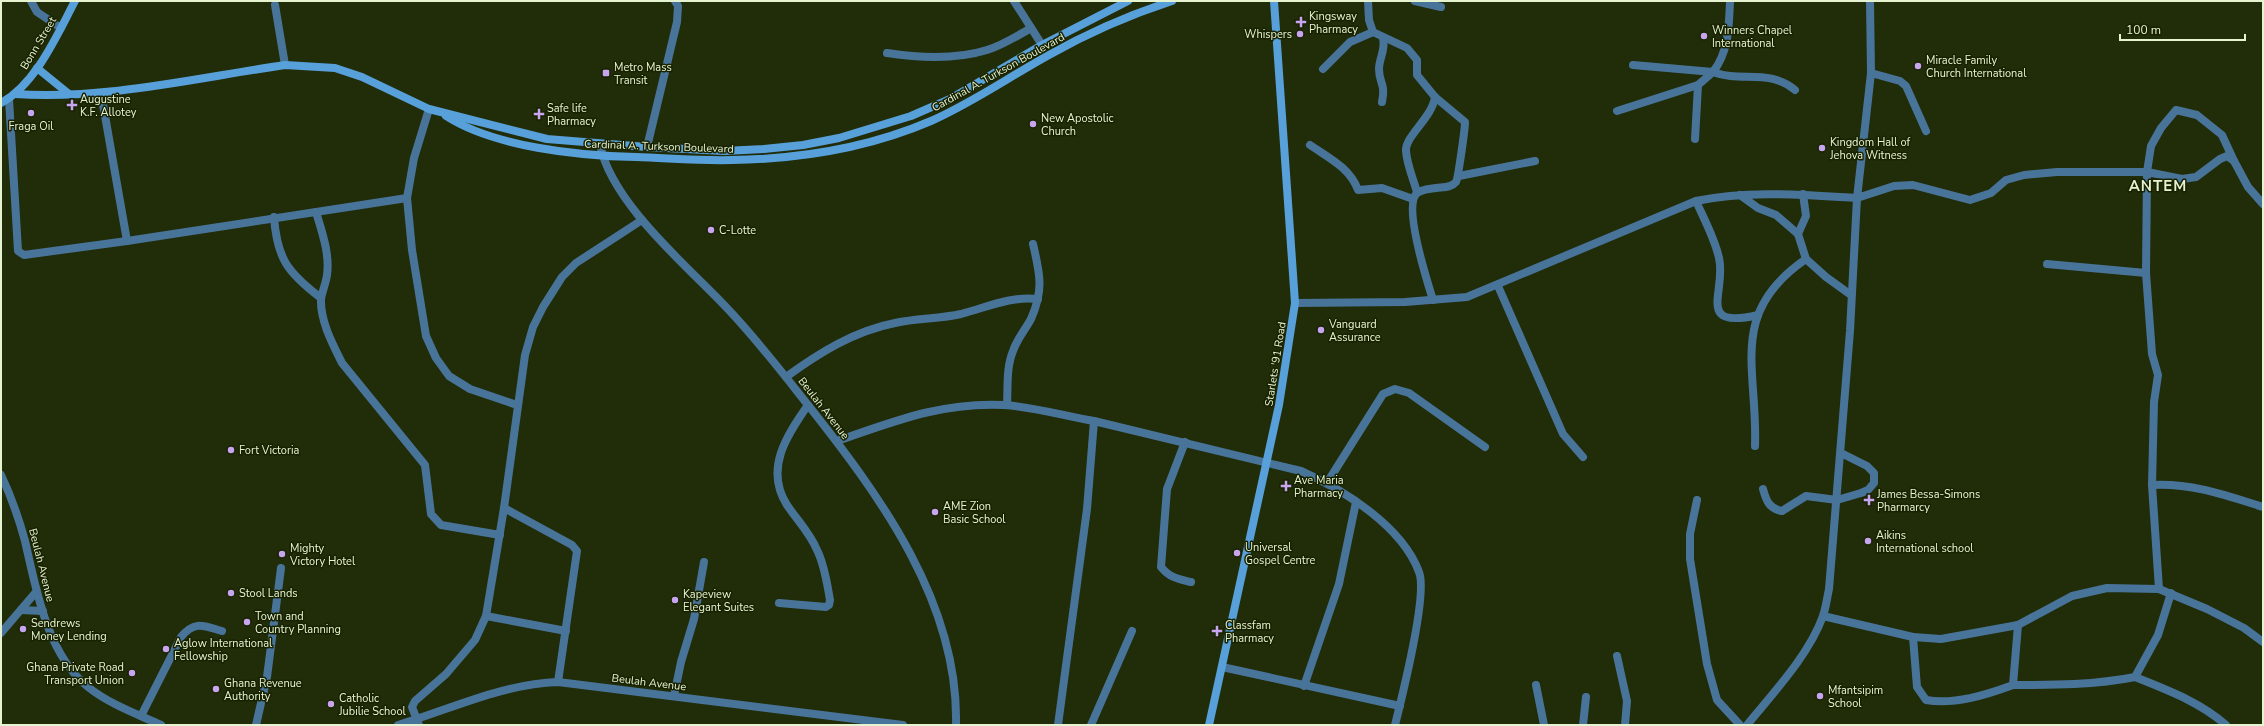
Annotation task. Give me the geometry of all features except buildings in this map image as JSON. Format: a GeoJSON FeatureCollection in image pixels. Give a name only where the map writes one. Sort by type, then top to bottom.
{"type":"FeatureCollection","features":[{"type":"Feature","properties":{"kind":"street"},"geometry":{"type":"LineString","coordinates":[[32,1],[37,12],[61,28]]}},
{"type":"Feature","properties":{"kind":"street","name":"Bonn Street"},"geometry":{"type":"LineString","coordinates":[[8,99],[37,68],[75,1]]}},
{"type":"Feature","properties":{"kind":"street"},"geometry":{"type":"LineString","coordinates":[[647,147],[677,22],[678,6],[675,1]]}},
{"type":"Feature","properties":{"kind":"street"},"geometry":{"type":"LineString","coordinates":[[1014,1],[1042,45]]}},
{"type":"Feature","properties":{"kind":"street","name":"Cardinal A. Turkson Boulevard"},"geometry":{"type":"LineString","coordinates":[[438,111],[522,134],[547,139],[600,145],[724,151],[803,146],[839,138],[911,116],[950,99],[1042,45],[1128,1]]}},
{"type":"Feature","properties":{"kind":"street","name":"Cardinal A. Turkson Boulevard"},"geometry":{"type":"LineString","coordinates":[[438,111],[452,120],[508,141],[602,156],[677,160],[746,160],[826,152],[863,144],[897,134],[933,120],[1048,55],[1112,23],[1172,1]]}},
{"type":"Feature","properties":{"kind":"street","name":"Starlets '91 Road"},"geometry":{"type":"LineString","coordinates":[[1209,725],[1267,464],[1290,349],[1295,303],[1274,1]]}},
{"type":"Feature","properties":{"kind":"street"},"geometry":{"type":"LineString","coordinates":[[1275,11],[1279,1]]}},
{"type":"Feature","properties":{"kind":"street"},"geometry":{"type":"LineString","coordinates":[[1368,1],[1369,20],[1374,32],[1383,38],[1393,40],[1407,48],[1414,55],[1418,63],[1417,75],[1435,97],[1465,122],[1460,150],[1459,176],[1456,183],[1450,187],[1424,189],[1415,196]]}},
{"type":"Feature","properties":{"kind":"street"},"geometry":{"type":"LineString","coordinates":[[1415,1],[1441,7]]}},
{"type":"Feature","properties":{"kind":"street"},"geometry":{"type":"LineString","coordinates":[[1617,111],[1698,85],[1713,72],[1721,62],[1726,49],[1730,1]]}},
{"type":"Feature","properties":{"kind":"street"},"geometry":{"type":"LineString","coordinates":[[1747,725],[1787,674],[1810,641],[1823,616],[1829,589],[1837,500],[1857,198],[1871,73],[1870,1]]}},
{"type":"Feature","properties":{"kind":"street"},"geometry":{"type":"LineString","coordinates":[[275,5],[285,64]]}},
{"type":"Feature","properties":{"kind":"street"},"geometry":{"type":"LineString","coordinates":[[887,53],[938,57],[975,53],[1000,45],[1031,28]]}},
{"type":"Feature","properties":{"kind":"street"},"geometry":{"type":"LineString","coordinates":[[1323,69],[1350,42],[1374,32]]}},
{"type":"Feature","properties":{"kind":"street"},"geometry":{"type":"LineString","coordinates":[[1382,102],[1385,89],[1379,69],[1384,51],[1383,38]]}},
{"type":"Feature","properties":{"kind":"street"},"geometry":{"type":"LineString","coordinates":[[407,198],[274,217],[127,241],[24,255],[20,253],[8,99],[101,93],[285,64],[335,68],[362,77],[430,109],[438,111]]}},
{"type":"Feature","properties":{"kind":"street"},"geometry":{"type":"LineString","coordinates":[[1633,65],[1713,72],[1727,77],[1758,75],[1787,83],[1795,90]]}},
{"type":"Feature","properties":{"kind":"street"},"geometry":{"type":"LineString","coordinates":[[37,68],[69,94]]}},
{"type":"Feature","properties":{"kind":"street"},"geometry":{"type":"LineString","coordinates":[[1871,73],[1900,81],[1906,86],[1926,131]]}},
{"type":"Feature","properties":{"kind":"street"},"geometry":{"type":"LineString","coordinates":[[48,96],[53,82]]}},
{"type":"Feature","properties":{"kind":"street"},"geometry":{"type":"LineString","coordinates":[[1695,139],[1698,85]]}},
{"type":"Feature","properties":{"kind":"street"},"geometry":{"type":"LineString","coordinates":[[101,93],[127,241]]}},
{"type":"Feature","properties":{"kind":"street"},"geometry":{"type":"LineString","coordinates":[[1433,300],[1413,230],[1415,196],[1406,150],[1409,139],[1431,112],[1435,97]]}},
{"type":"Feature","properties":{"kind":"street"},"geometry":{"type":"LineString","coordinates":[[430,109],[414,158],[407,198],[419,299],[426,336],[436,358],[449,376],[470,389],[517,405]]}},
{"type":"Feature","properties":{"kind":"street"},"geometry":{"type":"LineString","coordinates":[[2159,589],[2152,485],[2154,402],[2158,375],[2152,354],[2146,273],[2147,172],[2151,146],[2161,128],[2176,110],[2197,115],[2222,135],[2248,188],[2263,204]]}},
{"type":"Feature","properties":{"kind":"street","name":"Beulah Avenue"},"geometry":{"type":"LineString","coordinates":[[600,145],[602,156],[614,180],[642,220],[731,312],[786,377],[837,441],[882,507],[909,551],[927,588],[945,642],[954,686],[956,725]]}},
{"type":"Feature","properties":{"kind":"street"},"geometry":{"type":"LineString","coordinates":[[1310,145],[1348,172],[1354,179],[1358,190],[1382,188],[1415,196]]}},
{"type":"Feature","properties":{"kind":"street"},"geometry":{"type":"LineString","coordinates":[[1295,303],[1433,300],[1467,297],[1498,286],[1696,201],[1723,195],[1740,196],[1803,194],[1857,198],[1894,186],[1913,185],[1970,200],[1991,192],[2006,180],[2024,175],[2056,172],[2147,172],[2182,179],[2196,177],[2220,159],[2227,156],[2234,160]]}},
{"type":"Feature","properties":{"kind":"street"},"geometry":{"type":"LineString","coordinates":[[1459,176],[1535,161]]}},
{"type":"Feature","properties":{"kind":"street"},"geometry":{"type":"LineString","coordinates":[[1798,234],[1806,216],[1803,194]]}},
{"type":"Feature","properties":{"kind":"street"},"geometry":{"type":"LineString","coordinates":[[1740,196],[1758,208],[1776,216],[1798,234],[1806,259],[1826,277],[1851,295]]}},
{"type":"Feature","properties":{"kind":"street"},"geometry":{"type":"LineString","coordinates":[[1696,201],[1719,258],[1720,280],[1716,305],[1722,314],[1738,320],[1758,315]]}},
{"type":"Feature","properties":{"kind":"street"},"geometry":{"type":"LineString","coordinates":[[316,212],[327,255],[327,274],[321,298],[327,330],[342,363],[426,466],[431,514],[435,521],[441,525],[500,535]]}},
{"type":"Feature","properties":{"kind":"street"},"geometry":{"type":"LineString","coordinates":[[274,217],[276,237],[282,258],[298,279],[321,298]]}},
{"type":"Feature","properties":{"kind":"street"},"geometry":{"type":"LineString","coordinates":[[417,722],[412,707],[415,701],[446,674],[475,640],[486,616],[504,508],[517,405],[529,341],[534,327],[551,292],[562,277],[586,254],[642,220]]}},
{"type":"Feature","properties":{"kind":"street"},"geometry":{"type":"LineString","coordinates":[[1007,406],[1008,368],[1012,351],[1020,334],[1030,320],[1038,299],[1041,277],[1033,244]]}},
{"type":"Feature","properties":{"kind":"street"},"geometry":{"type":"LineString","coordinates":[[1755,446],[1750,354],[1758,315],[1767,296],[1787,272],[1806,259]]}},
{"type":"Feature","properties":{"kind":"street"},"geometry":{"type":"LineString","coordinates":[[2047,264],[2146,273]]}},
{"type":"Feature","properties":{"kind":"street"},"geometry":{"type":"LineString","coordinates":[[1498,286],[1563,434],[1583,457]]}},
{"type":"Feature","properties":{"kind":"street"},"geometry":{"type":"LineString","coordinates":[[786,377],[832,346],[874,328],[912,320],[962,314],[1010,300],[1038,299]]}},
{"type":"Feature","properties":{"kind":"street"},"geometry":{"type":"LineString","coordinates":[[1327,483],[1383,394],[1395,389],[1409,393],[1485,447]]}},
{"type":"Feature","properties":{"kind":"street"},"geometry":{"type":"LineString","coordinates":[[779,603],[826,607],[830,605],[818,551],[808,534],[786,504],[779,490],[776,477],[783,446],[790,431],[808,405]]}},
{"type":"Feature","properties":{"kind":"street"},"geometry":{"type":"LineString","coordinates":[[837,441],[920,413],[977,405],[1007,406],[1094,421],[1185,442],[1267,464],[1302,471],[1327,483],[1377,517],[1400,539],[1420,573],[1420,597],[1396,725]]}},
{"type":"Feature","properties":{"kind":"street"},"geometry":{"type":"LineString","coordinates":[[1058,725],[1088,509],[1094,421]]}},
{"type":"Feature","properties":{"kind":"street"},"geometry":{"type":"LineString","coordinates":[[1185,442],[1167,489],[1161,567],[1168,575],[1191,582]]}},
{"type":"Feature","properties":{"kind":"street"},"geometry":{"type":"LineString","coordinates":[[1763,489],[1766,501],[1775,510],[1782,511],[1806,496],[1837,500],[1868,490],[1874,483],[1874,473],[1867,466],[1840,453]]}},
{"type":"Feature","properties":{"kind":"street","name":"Beulah Avenue"},"geometry":{"type":"LineString","coordinates":[[1,475],[19,522],[36,592],[64,661],[78,678],[105,698],[161,725]]}},
{"type":"Feature","properties":{"kind":"street"},"geometry":{"type":"LineString","coordinates":[[2152,485],[2175,484],[2194,486],[2263,507]]}},
{"type":"Feature","properties":{"kind":"street"},"geometry":{"type":"LineString","coordinates":[[1697,500],[1690,534],[1690,559],[1707,664],[1717,700],[1740,725]]}},
{"type":"Feature","properties":{"kind":"street"},"geometry":{"type":"LineString","coordinates":[[1304,686],[1338,584],[1356,502]]}},
{"type":"Feature","properties":{"kind":"street"},"geometry":{"type":"LineString","coordinates":[[504,508],[572,545],[577,551],[558,682]]}},
{"type":"Feature","properties":{"kind":"street"},"geometry":{"type":"LineString","coordinates":[[674,696],[681,662],[694,618],[704,562]]}},
{"type":"Feature","properties":{"kind":"street"},"geometry":{"type":"LineString","coordinates":[[256,725],[267,677],[281,568]]}},
{"type":"Feature","properties":{"kind":"street"},"geometry":{"type":"LineString","coordinates":[[1823,616],[1913,637],[1941,639],[2018,625],[2072,596],[2107,588],[2159,589],[2171,593],[2244,628],[2263,642]]}},
{"type":"Feature","properties":{"kind":"street"},"geometry":{"type":"LineString","coordinates":[[2,630],[36,592]]}},
{"type":"Feature","properties":{"kind":"street"},"geometry":{"type":"LineString","coordinates":[[2135,677],[2158,635],[2171,593]]}},
{"type":"Feature","properties":{"kind":"street"},"geometry":{"type":"LineString","coordinates":[[21,610],[43,611]]}},
{"type":"Feature","properties":{"kind":"street"},"geometry":{"type":"LineString","coordinates":[[486,616],[566,631]]}},
{"type":"Feature","properties":{"kind":"street"},"geometry":{"type":"LineString","coordinates":[[141,716],[181,637],[187,630],[200,625],[222,631]]}},
{"type":"Feature","properties":{"kind":"street"},"geometry":{"type":"LineString","coordinates":[[2013,685],[2018,625]]}},
{"type":"Feature","properties":{"kind":"street"},"geometry":{"type":"LineString","coordinates":[[1091,725],[1132,631]]}},
{"type":"Feature","properties":{"kind":"street"},"geometry":{"type":"LineString","coordinates":[[1913,637],[1917,687],[1926,700],[1940,703],[1987,695],[2013,685],[2067,685],[2116,681],[2135,677],[2188,700],[2215,715],[2226,725]]}},
{"type":"Feature","properties":{"kind":"street"},"geometry":{"type":"LineString","coordinates":[[1617,656],[1627,701],[1625,725]]}},
{"type":"Feature","properties":{"kind":"street"},"geometry":{"type":"LineString","coordinates":[[1222,667],[1400,706]]}},
{"type":"Feature","properties":{"kind":"street","name":"Beulah Avenue"},"geometry":{"type":"LineString","coordinates":[[398,725],[417,722],[463,702],[526,685],[558,682],[903,725]]}},
{"type":"Feature","properties":{"kind":"street"},"geometry":{"type":"LineString","coordinates":[[1536,685],[1544,725]]}},
{"type":"Feature","properties":{"kind":"street"},"geometry":{"type":"LineString","coordinates":[[1583,725],[1586,697]]}},
{"type":"Feature","properties":{"kind":"place","name":"Kingsway Pharmacy"},"geometry":{"type":"Point","coordinates":[1301,22]}},
{"type":"Feature","properties":{"kind":"place","name":"Whispers"},"geometry":{"type":"Point","coordinates":[1300,34]}},
{"type":"Feature","properties":{"kind":"place","name":"Winners Chapel International"},"geometry":{"type":"Point","coordinates":[1704,36]}},
{"type":"Feature","properties":{"kind":"place","name":"Miracle Family Church International"},"geometry":{"type":"Point","coordinates":[1918,66]}},
{"type":"Feature","properties":{"kind":"place","name":"Metro Mass Transit"},"geometry":{"type":"Point","coordinates":[606,73]}},
{"type":"Feature","properties":{"kind":"place","name":"Augustine K.F. Allotey"},"geometry":{"type":"Point","coordinates":[72,105]}},
{"type":"Feature","properties":{"kind":"place","name":"Fraga Oil"},"geometry":{"type":"Point","coordinates":[31,113]}},
{"type":"Feature","properties":{"kind":"place","name":"Safe life Pharmacy"},"geometry":{"type":"Point","coordinates":[539,114]}},
{"type":"Feature","properties":{"kind":"place","name":"New Apostolic Church"},"geometry":{"type":"Point","coordinates":[1033,124]}},
{"type":"Feature","properties":{"kind":"place","name":"Kingdom Hall of Jehova Witness"},"geometry":{"type":"Point","coordinates":[1822,148]}},
{"type":"Feature","properties":{"kind":"place","name":"C-Lotte"},"geometry":{"type":"Point","coordinates":[711,230]}},
{"type":"Feature","properties":{"kind":"place","name":"Vanguard Assurance"},"geometry":{"type":"Point","coordinates":[1321,330]}},
{"type":"Feature","properties":{"kind":"place","name":"Fort Victoria"},"geometry":{"type":"Point","coordinates":[231,450]}},
{"type":"Feature","properties":{"kind":"place","name":"Ave Maria Pharmacy"},"geometry":{"type":"Point","coordinates":[1286,486]}},
{"type":"Feature","properties":{"kind":"place","name":"James Bessa-Simons Pharmarcy"},"geometry":{"type":"Point","coordinates":[1869,500]}},
{"type":"Feature","properties":{"kind":"place","name":"AME Zion Basic School"},"geometry":{"type":"Point","coordinates":[935,512]}},
{"type":"Feature","properties":{"kind":"place","name":"Aikins International school"},"geometry":{"type":"Point","coordinates":[1868,541]}},
{"type":"Feature","properties":{"kind":"place","name":"Universal Gospel Centre"},"geometry":{"type":"Point","coordinates":[1237,553]}},
{"type":"Feature","properties":{"kind":"place","name":"Mighty Victory Hotel"},"geometry":{"type":"Point","coordinates":[282,554]}},
{"type":"Feature","properties":{"kind":"place","name":"Stool Lands"},"geometry":{"type":"Point","coordinates":[231,593]}},
{"type":"Feature","properties":{"kind":"place","name":"Kapeview Elegant Suites"},"geometry":{"type":"Point","coordinates":[675,600]}},
{"type":"Feature","properties":{"kind":"place","name":"Town and Country Planning"},"geometry":{"type":"Point","coordinates":[247,622]}},
{"type":"Feature","properties":{"kind":"place","name":"Sendrews Money Lending"},"geometry":{"type":"Point","coordinates":[23,629]}},
{"type":"Feature","properties":{"kind":"place","name":"Classfam Pharmacy"},"geometry":{"type":"Point","coordinates":[1217,631]}},
{"type":"Feature","properties":{"kind":"place","name":"Aglow International Fellowship"},"geometry":{"type":"Point","coordinates":[166,649]}},
{"type":"Feature","properties":{"kind":"place","name":"Ghana Private Road Transport Union"},"geometry":{"type":"Point","coordinates":[132,673]}},
{"type":"Feature","properties":{"kind":"place","name":"Ghana Revenue Authority"},"geometry":{"type":"Point","coordinates":[216,689]}},
{"type":"Feature","properties":{"kind":"place","name":"Mfantsipim School"},"geometry":{"type":"Point","coordinates":[1820,696]}},
{"type":"Feature","properties":{"kind":"place","name":"Catholic Jubilie School"},"geometry":{"type":"Point","coordinates":[331,704]}},
{"type":"Feature","properties":{"kind":"district","name":"ANTEM"},"geometry":{"type":"Point","coordinates":[2158,186]}}]}
